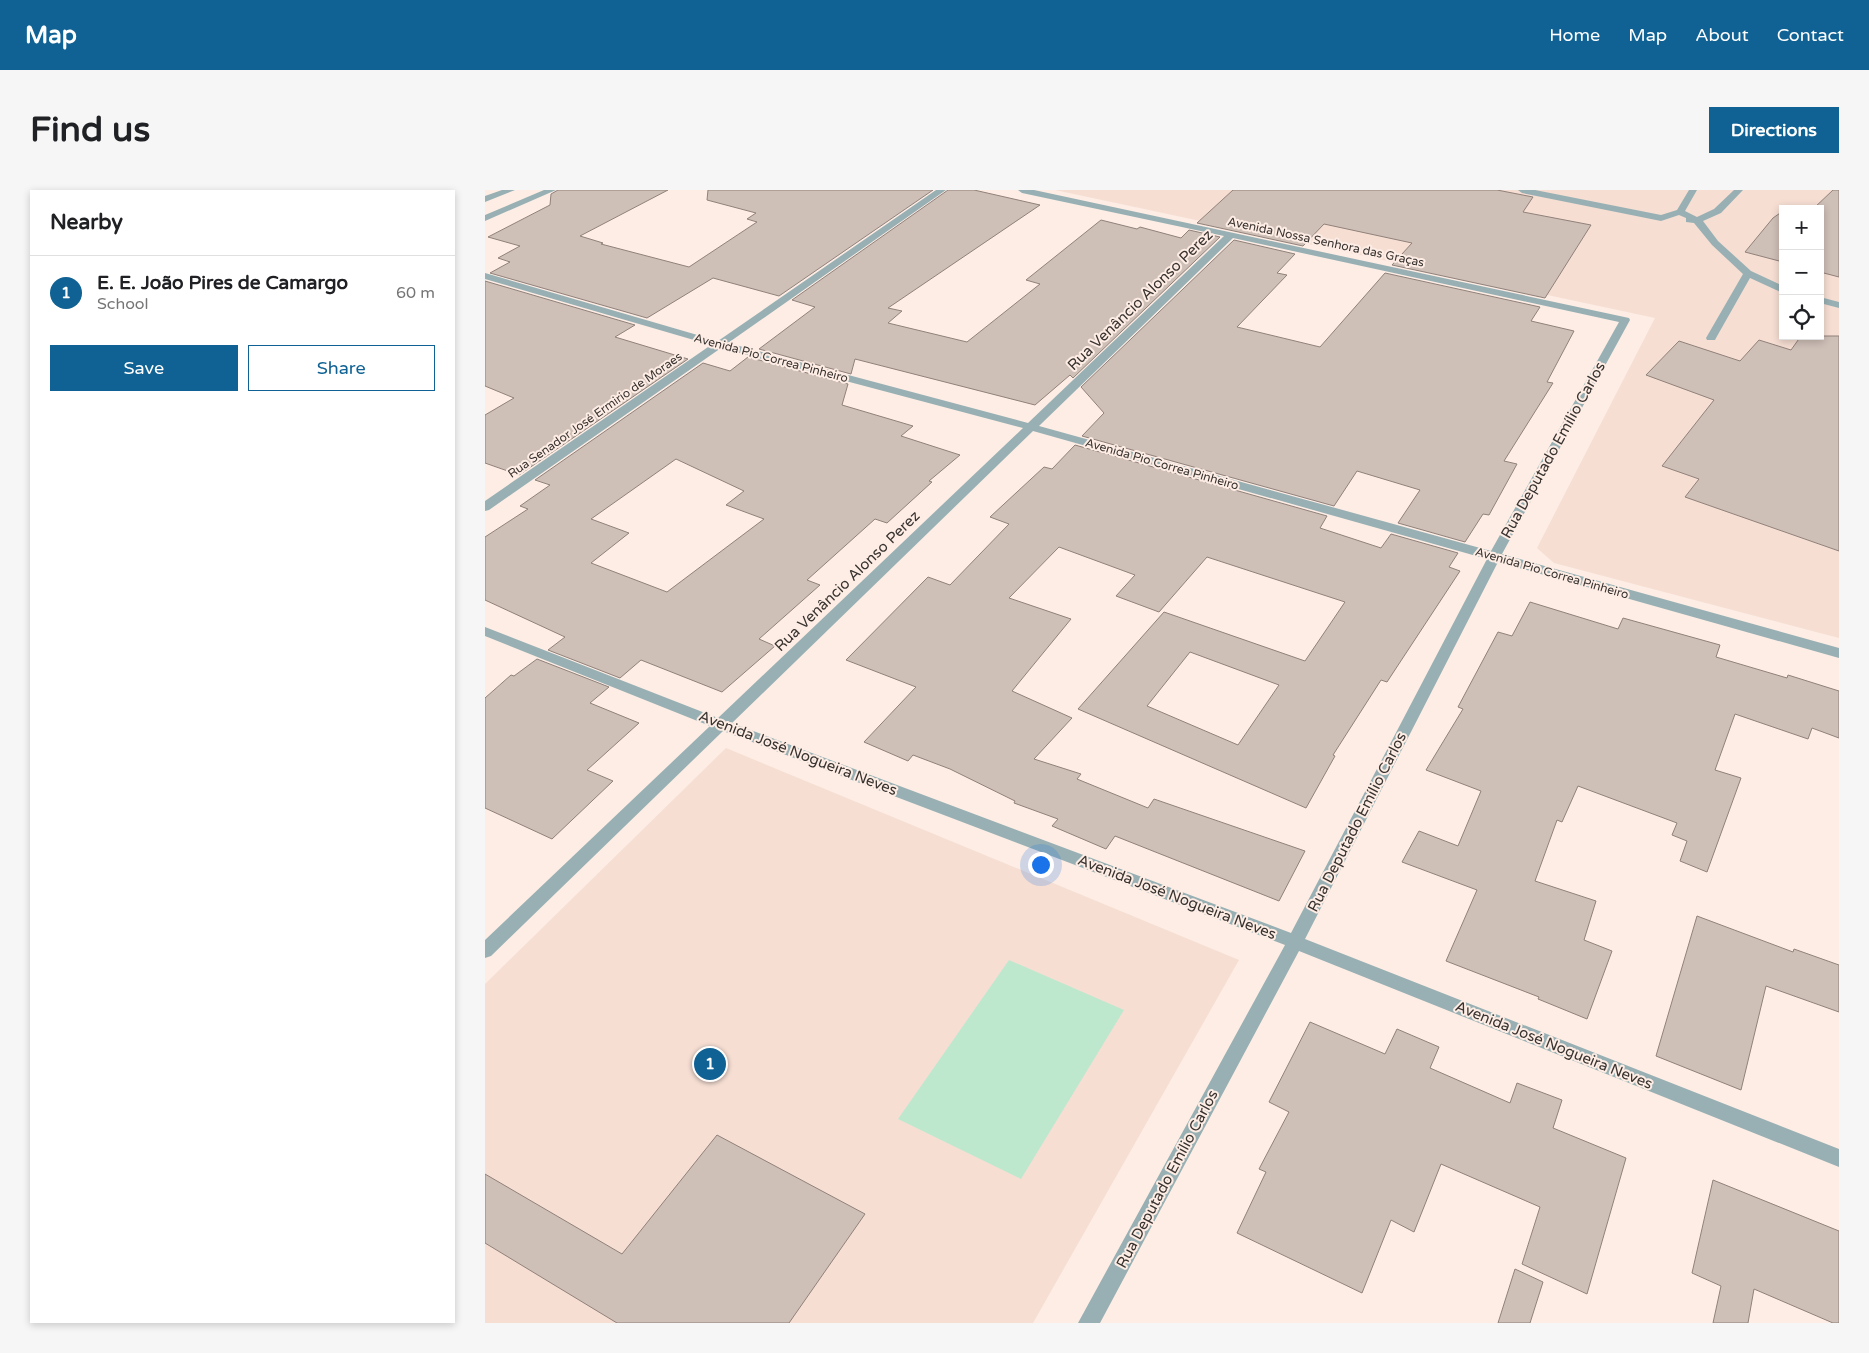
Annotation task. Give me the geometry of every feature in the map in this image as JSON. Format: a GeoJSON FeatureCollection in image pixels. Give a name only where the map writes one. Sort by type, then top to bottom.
{"type":"FeatureCollection","features":[{"type":"Feature","properties":{"kind":"street"},"geometry":{"type":"LineString","coordinates":[[485,200],[511,190]]}},
{"type":"Feature","properties":{"kind":"street"},"geometry":{"type":"LineString","coordinates":[[485,218],[551,190]]}},
{"type":"Feature","properties":{"kind":"street","name":"Rua Senador José Ermirio de Moraes"},"geometry":{"type":"LineString","coordinates":[[485,507],[942,190]]}},
{"type":"Feature","properties":{"kind":"street","name":"Avenida Nossa Senhora das Graças"},"geometry":{"type":"LineString","coordinates":[[1022,190],[1625,320]]}},
{"type":"Feature","properties":{"kind":"street"},"geometry":{"type":"LineString","coordinates":[[1522,190],[1661,218],[1697,220],[1714,214],[1739,190]]}},
{"type":"Feature","properties":{"kind":"street"},"geometry":{"type":"LineString","coordinates":[[1681,212],[1693,190]]}},
{"type":"Feature","properties":{"kind":"street"},"geometry":{"type":"LineString","coordinates":[[1661,218],[1681,212],[1697,220],[1715,243],[1748,273],[1779,288]]}},
{"type":"Feature","properties":{"kind":"street","name":"Rua Venâncio Alonso Perez"},"geometry":{"type":"LineString","coordinates":[[485,951],[1232,234]]}},
{"type":"Feature","properties":{"kind":"street"},"geometry":{"type":"LineString","coordinates":[[1711,338],[1748,273]]}},
{"type":"Feature","properties":{"kind":"street","name":"Avenida Pio Correa Pinheiro"},"geometry":{"type":"LineString","coordinates":[[485,276],[718,344],[1031,427],[1839,653]]}},
{"type":"Feature","properties":{"kind":"street"},"geometry":{"type":"LineString","coordinates":[[1824,301],[1839,305]]}},
{"type":"Feature","properties":{"kind":"street","name":"Rua Deputado Emílio Carlos"},"geometry":{"type":"LineString","coordinates":[[1089,1323],[1295,942],[1494,557],[1625,320]]}},
{"type":"Feature","properties":{"kind":"street","name":"Avenida José Nogueira Neves"},"geometry":{"type":"LineString","coordinates":[[485,631],[722,724],[1295,942],[1839,1158]]}},
{"type":"Feature","properties":{"kind":"shaded area"},"geometry":{"type":"Polygon","coordinates":[[[1055,190],[1839,190],[1839,638],[1554,563],[1537,548],[1655,318],[1055,190]]]}},
{"type":"Feature","properties":{"kind":"shaded area"},"geometry":{"type":"Polygon","coordinates":[[[726,748],[1239,960],[1033,1323],[485,1323],[485,984],[726,748]]]}},
{"type":"Feature","properties":{"kind":"green space"},"geometry":{"type":"Polygon","coordinates":[[[1009,960],[1124,1010],[1021,1179],[898,1119],[1009,960]]]}},
{"type":"Feature","properties":{"kind":"building"},"geometry":{"type":"Polygon","coordinates":[[[558,190],[668,190],[580,236],[603,243],[601,244],[689,267],[757,222],[747,219],[756,213],[707,200],[708,190],[933,190],[779,296],[713,278],[647,318],[490,273],[510,262],[498,258],[520,246],[488,237],[550,205],[551,194],[558,190]]]}},
{"type":"Feature","properties":{"kind":"building"},"geometry":{"type":"Polygon","coordinates":[[[948,190],[974,190],[1040,205],[888,308],[902,311],[888,323],[967,342],[1040,284],[1026,280],[1101,220],[1137,229],[1140,227],[1181,238],[1189,230],[1220,237],[1073,378],[1070,375],[1035,405],[855,359],[851,374],[759,349],[815,307],[792,300],[948,190]]]}},
{"type":"Feature","properties":{"kind":"building"},"geometry":{"type":"Polygon","coordinates":[[[1233,190],[1497,190],[1533,197],[1523,212],[1591,225],[1545,298],[1392,265],[1412,243],[1324,224],[1303,246],[1197,223],[1233,190]]]}},
{"type":"Feature","properties":{"kind":"building"},"geometry":{"type":"Polygon","coordinates":[[[1833,190],[1839,190],[1839,277],[1824,273],[1824,205],[1817,205],[1833,190]]]}},
{"type":"Feature","properties":{"kind":"building"},"geometry":{"type":"Polygon","coordinates":[[[1779,214],[1779,261],[1745,252],[1773,218],[1779,214]]]}},
{"type":"Feature","properties":{"kind":"building"},"geometry":{"type":"Polygon","coordinates":[[[1234,240],[1295,254],[1277,273],[1287,275],[1237,327],[1320,347],[1385,273],[1540,307],[1531,321],[1574,331],[1547,382],[1553,383],[1504,461],[1517,464],[1489,515],[1483,514],[1465,542],[1398,523],[1420,490],[1357,471],[1334,506],[1082,436],[1104,413],[1081,387],[1234,240]]]}},
{"type":"Feature","properties":{"kind":"building"},"geometry":{"type":"Polygon","coordinates":[[[485,281],[635,325],[615,337],[688,359],[519,475],[485,463],[485,415],[514,398],[485,386],[485,281]]]}},
{"type":"Feature","properties":{"kind":"building"},"geometry":{"type":"Polygon","coordinates":[[[1824,336],[1839,336],[1839,551],[1685,497],[1699,479],[1662,466],[1714,400],[1646,375],[1679,341],[1740,361],[1759,340],[1791,350],[1798,340],[1824,340],[1824,336]]]}},
{"type":"Feature","properties":{"kind":"building"},"geometry":{"type":"Polygon","coordinates":[[[748,357],[848,384],[842,405],[913,426],[901,436],[960,455],[929,481],[932,482],[887,523],[875,519],[807,580],[820,585],[759,639],[775,646],[722,692],[641,660],[620,678],[548,650],[565,637],[485,600],[485,537],[528,509],[520,506],[550,485],[535,480],[703,363],[730,371],[748,357]],[[676,459],[591,519],[629,533],[591,563],[667,592],[764,519],[726,505],[744,491],[676,459]]]}},
{"type":"Feature","properties":{"kind":"building"},"geometry":{"type":"Polygon","coordinates":[[[1075,445],[1327,516],[1320,528],[1381,548],[1391,534],[1458,553],[1449,567],[1460,571],[1387,682],[1381,680],[1333,755],[1335,756],[1306,808],[1078,709],[1164,612],[1305,661],[1345,602],[1207,557],[1159,612],[1116,596],[1135,575],[1059,547],[1009,598],[1071,619],[1012,691],[1072,718],[1034,759],[1081,774],[1077,779],[1148,808],[1154,799],[1305,851],[1279,901],[1115,836],[1106,849],[1052,826],[1058,819],[1014,803],[1015,801],[950,769],[913,755],[908,761],[864,742],[916,687],[846,660],[928,577],[950,585],[1009,524],[990,517],[1044,467],[1052,469],[1075,445]],[[1190,652],[1147,706],[1238,745],[1279,685],[1190,652]]]}},
{"type":"Feature","properties":{"kind":"building"},"geometry":{"type":"Polygon","coordinates":[[[1530,602],[1618,629],[1623,618],[1720,645],[1716,657],[1787,678],[1788,675],[1839,691],[1839,738],[1812,728],[1808,739],[1735,714],[1715,770],[1741,778],[1707,872],[1680,861],[1687,841],[1672,835],[1677,823],[1578,786],[1562,822],[1557,820],[1535,881],[1596,901],[1584,940],[1612,951],[1587,1019],[1538,999],[1539,997],[1446,961],[1477,890],[1402,862],[1419,831],[1458,846],[1481,791],[1426,770],[1463,709],[1458,707],[1498,632],[1512,636],[1530,602]]]}},
{"type":"Feature","properties":{"kind":"building"},"geometry":{"type":"Polygon","coordinates":[[[537,659],[609,687],[590,703],[639,723],[587,770],[613,781],[552,839],[485,808],[485,698],[511,675],[514,676],[537,659]]]}},
{"type":"Feature","properties":{"kind":"building"},"geometry":{"type":"Polygon","coordinates":[[[1697,916],[1793,952],[1794,949],[1839,965],[1839,1012],[1766,986],[1741,1090],[1656,1056],[1697,916]]]}},
{"type":"Feature","properties":{"kind":"building"},"geometry":{"type":"Polygon","coordinates":[[[1310,1022],[1385,1054],[1397,1029],[1439,1047],[1430,1068],[1510,1103],[1517,1083],[1562,1100],[1553,1128],[1626,1158],[1587,1294],[1522,1264],[1540,1207],[1441,1164],[1414,1232],[1391,1220],[1362,1293],[1237,1233],[1266,1172],[1259,1169],[1289,1112],[1269,1102],[1310,1022]]]}},
{"type":"Feature","properties":{"kind":"building"},"geometry":{"type":"Polygon","coordinates":[[[717,1135],[865,1214],[789,1323],[617,1323],[485,1243],[485,1174],[622,1254],[717,1135]]]}},
{"type":"Feature","properties":{"kind":"building"},"geometry":{"type":"Polygon","coordinates":[[[1713,1180],[1839,1231],[1839,1323],[1833,1323],[1754,1289],[1748,1323],[1713,1323],[1721,1286],[1692,1273],[1713,1180]]]}},
{"type":"Feature","properties":{"kind":"building"},"geometry":{"type":"Polygon","coordinates":[[[1515,1269],[1543,1282],[1530,1323],[1498,1323],[1515,1269]]]}},
{"type":"Feature","properties":{"kind":"place","name":"E. E. João Pires de Camargo"},"geometry":{"type":"Point","coordinates":[710,1064]}}]}
